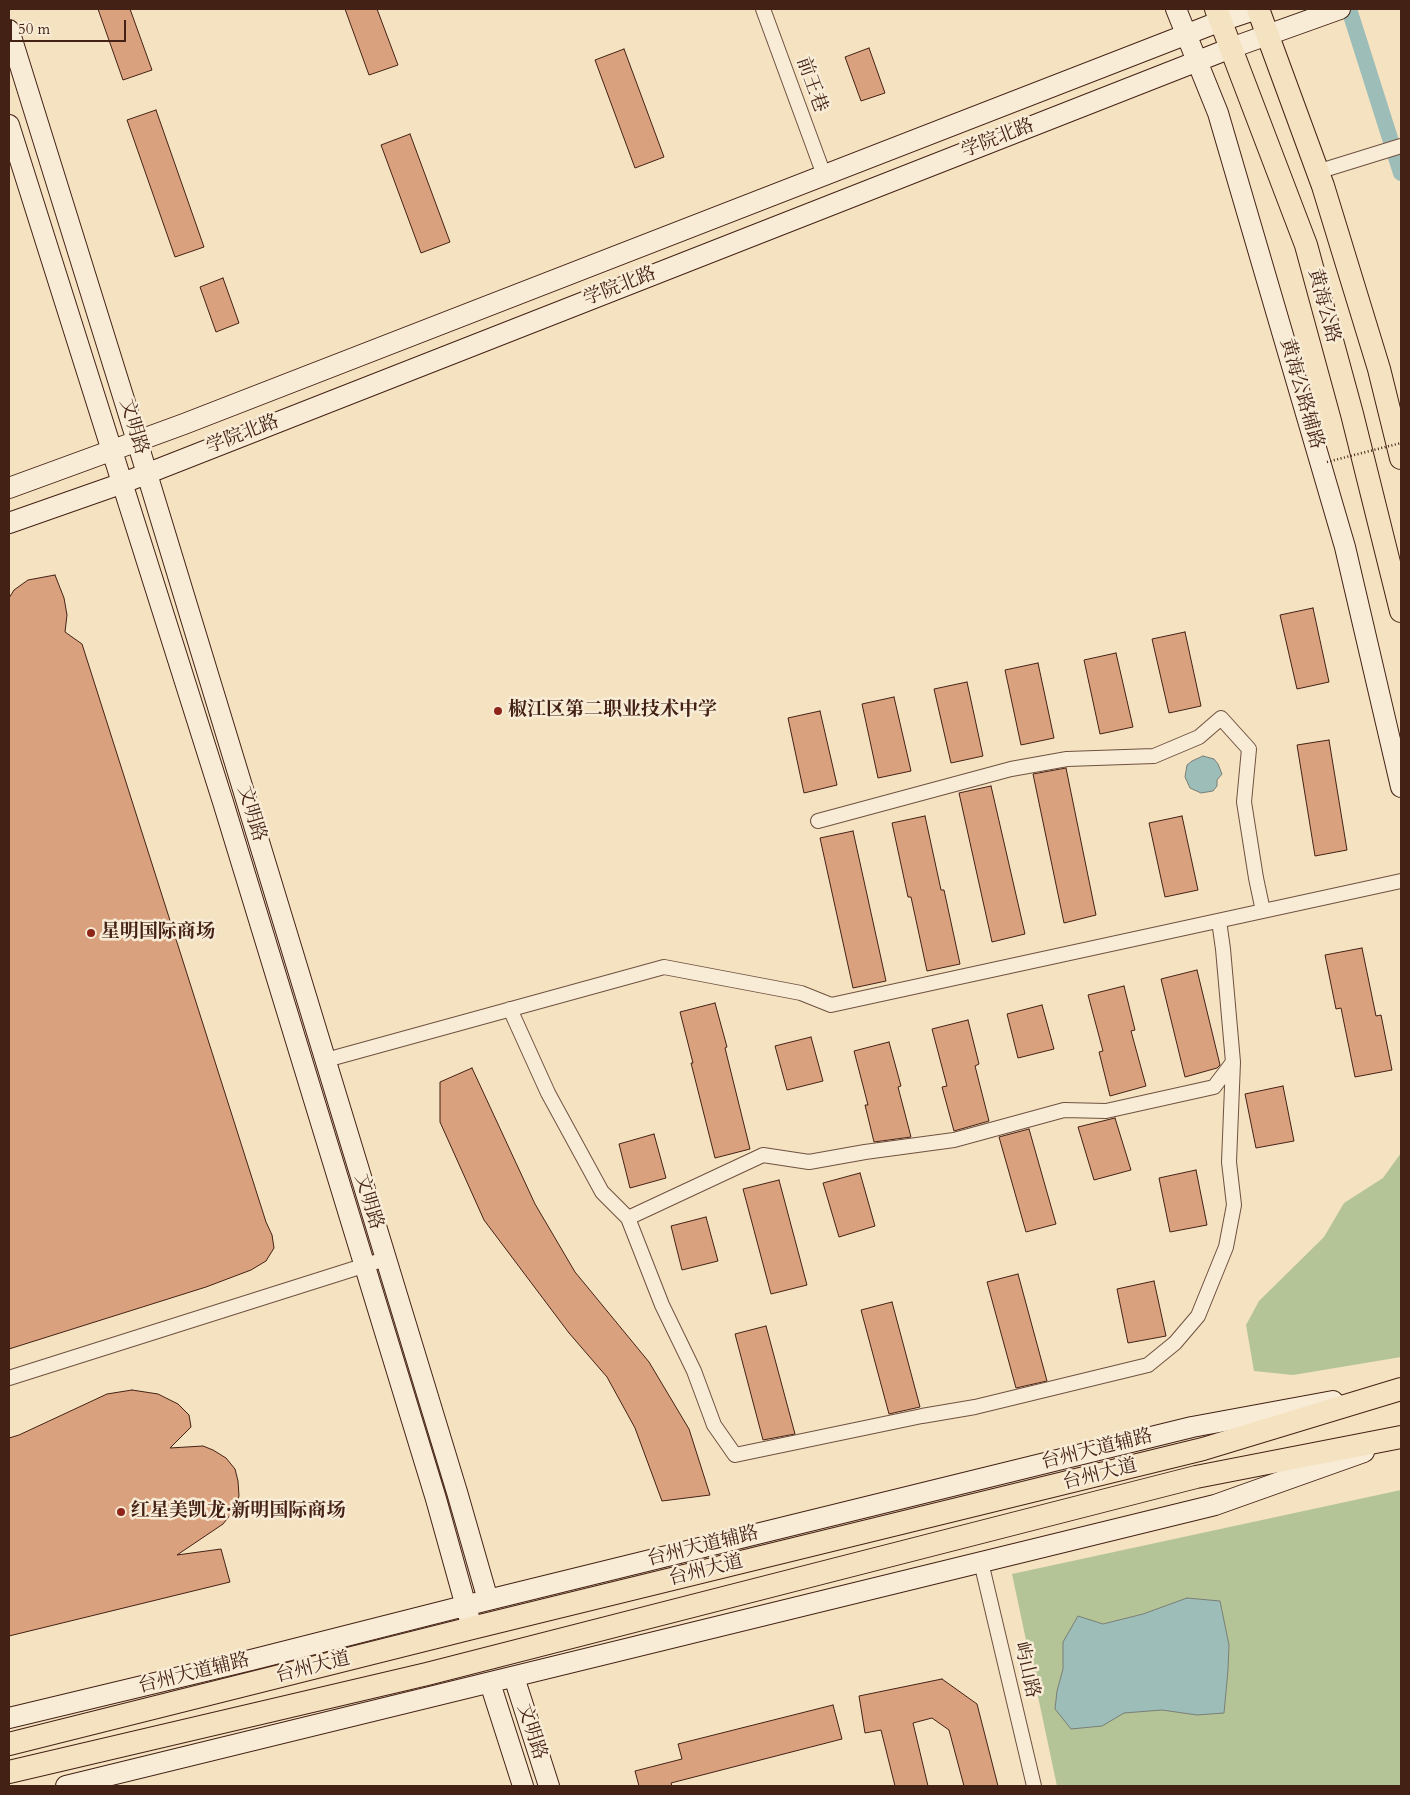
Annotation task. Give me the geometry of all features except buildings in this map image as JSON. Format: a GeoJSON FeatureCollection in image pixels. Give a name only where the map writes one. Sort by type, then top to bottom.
{"type":"FeatureCollection","features":[{"type":"Feature","properties":{"kind":"main road","name":"黄海公路辅路"},"geometry":{"type":"LineString","coordinates":[[1176,9],[1218,113],[1345,547],[1401,787]]}},
{"type":"Feature","properties":{"kind":"main road","name":"学院北路"},"geometry":{"type":"LineString","coordinates":[[9,488],[194,421],[1186,34],[1218,15],[1257,9]]}},
{"type":"Feature","properties":{"kind":"main road","name":"黄海公路"},"geometry":{"type":"LineString","coordinates":[[1257,9],[1317,172],[1379,369],[1401,458]]}},
{"type":"Feature","properties":{"kind":"main road","name":"学院北路"},"geometry":{"type":"LineString","coordinates":[[9,523],[123,483],[1197,61],[1340,9]]}},
{"type":"Feature","properties":{"kind":"main road","name":"黄海公路"},"geometry":{"type":"LineString","coordinates":[[1218,15],[1306,245],[1352,414],[1401,612]]}},
{"type":"Feature","properties":{"kind":"main road","name":"文明路"},"geometry":{"type":"LineString","coordinates":[[9,30],[147,473],[385,1259],[458,1492],[488,1600]]}},
{"type":"Feature","properties":{"kind":"main road","name":"文明路"},"geometry":{"type":"LineString","coordinates":[[9,125],[223,802],[436,1499],[472,1628]]}},
{"type":"Feature","properties":{"kind":"main road","name":"台州大道辅路"},"geometry":{"type":"LineString","coordinates":[[9,1718],[1192,1427],[1401,1389]]}},
{"type":"Feature","properties":{"kind":"main road","name":"台州大道"},"geometry":{"type":"LineString","coordinates":[[9,1744],[472,1628],[1203,1449],[1401,1389]]}},
{"type":"Feature","properties":{"kind":"main road"},"geometry":{"type":"LineString","coordinates":[[66,1786],[1215,1505],[1401,1438]]}},
{"type":"Feature","properties":{"kind":"main road","name":"台州大道"},"geometry":{"type":"LineString","coordinates":[[9,1772],[427,1674],[1196,1477],[1401,1438]]}},
{"type":"Feature","properties":{"kind":"main road"},"geometry":{"type":"LineString","coordinates":[[436,1499],[444,1506],[450,1507],[455,1502],[458,1492]]}},
{"type":"Feature","properties":{"kind":"main road","name":"文明路"},"geometry":{"type":"LineString","coordinates":[[514,1677],[549,1786]]}},
{"type":"Feature","properties":{"kind":"main road","name":"文明路"},"geometry":{"type":"LineString","coordinates":[[490,1683],[523,1786]]}},
{"type":"Feature","properties":{"kind":"main road"},"geometry":{"type":"LineString","coordinates":[[510,1745],[514,1736],[520,1730],[527,1731],[534,1739]]}},
{"type":"Feature","properties":{"kind":"street","name":"前王巷"},"geometry":{"type":"LineString","coordinates":[[764,9],[824,175]]}},
{"type":"Feature","properties":{"kind":"street"},"geometry":{"type":"LineString","coordinates":[[1317,172],[1401,146]]}},
{"type":"Feature","properties":{"kind":"street"},"geometry":{"type":"LineString","coordinates":[[818,821],[1011,769],[1067,759],[1154,756],[1199,738],[1221,718],[1249,749],[1244,802],[1263,911]]}},
{"type":"Feature","properties":{"kind":"street"},"geometry":{"type":"LineString","coordinates":[[326,1060],[664,967],[801,993],[831,1005],[1401,881]]}},
{"type":"Feature","properties":{"kind":"street"},"geometry":{"type":"LineString","coordinates":[[510,1009],[548,1093],[602,1192],[628,1218],[662,1305],[694,1371],[714,1425],[735,1455],[922,1416],[975,1407],[1081,1383],[1148,1365],[1175,1343],[1198,1316],[1226,1248],[1234,1205],[1229,1162],[1233,1062],[1219,921]]}},
{"type":"Feature","properties":{"kind":"street"},"geometry":{"type":"LineString","coordinates":[[628,1218],[763,1155],[809,1162],[954,1140],[1064,1110],[1106,1111],[1214,1087],[1233,1062]]}},
{"type":"Feature","properties":{"kind":"street"},"geometry":{"type":"LineString","coordinates":[[9,1378],[385,1259]]}},
{"type":"Feature","properties":{"kind":"street","name":"屿山路"},"geometry":{"type":"LineString","coordinates":[[982,1562],[1034,1786]]}},
{"type":"Feature","properties":{"kind":"path"},"geometry":{"type":"LineString","coordinates":[[1327,462],[1401,443]]}},
{"type":"Feature","properties":{"kind":"green space"},"geometry":{"type":"Polygon","coordinates":[[[1401,1153],[1401,1357],[1293,1375],[1254,1371],[1246,1325],[1259,1301],[1324,1237],[1344,1203],[1383,1178],[1401,1153]]]}},
{"type":"Feature","properties":{"kind":"green space"},"geometry":{"type":"Polygon","coordinates":[[[1401,1490],[1401,1786],[1057,1786],[1012,1574],[1401,1490]]]}},
{"type":"Feature","properties":{"kind":"water"},"geometry":{"type":"Polygon","coordinates":[[[1203,756],[1214,759],[1222,774],[1217,780],[1217,786],[1213,791],[1201,793],[1190,788],[1185,777],[1187,765],[1203,756]]]}},
{"type":"Feature","properties":{"kind":"water"},"geometry":{"type":"Polygon","coordinates":[[[1187,1598],[1220,1601],[1229,1645],[1224,1713],[1197,1715],[1162,1710],[1124,1713],[1102,1726],[1071,1729],[1055,1709],[1057,1691],[1063,1669],[1063,1642],[1078,1616],[1103,1624],[1143,1614],[1187,1598]]]}},
{"type":"Feature","properties":{"kind":"waterway"},"geometry":{"type":"LineString","coordinates":[[1349,9],[1401,173]]}},
{"type":"Feature","properties":{"kind":"place","name":"椒江区第二职业技术中学"},"geometry":{"type":"Point","coordinates":[498,711]}},
{"type":"Feature","properties":{"kind":"place","name":"星明国际商场"},"geometry":{"type":"Point","coordinates":[91,933]}},
{"type":"Feature","properties":{"kind":"place","name":"红星美凯龙·新明国际商场"},"geometry":{"type":"Point","coordinates":[121,1512]}}]}
